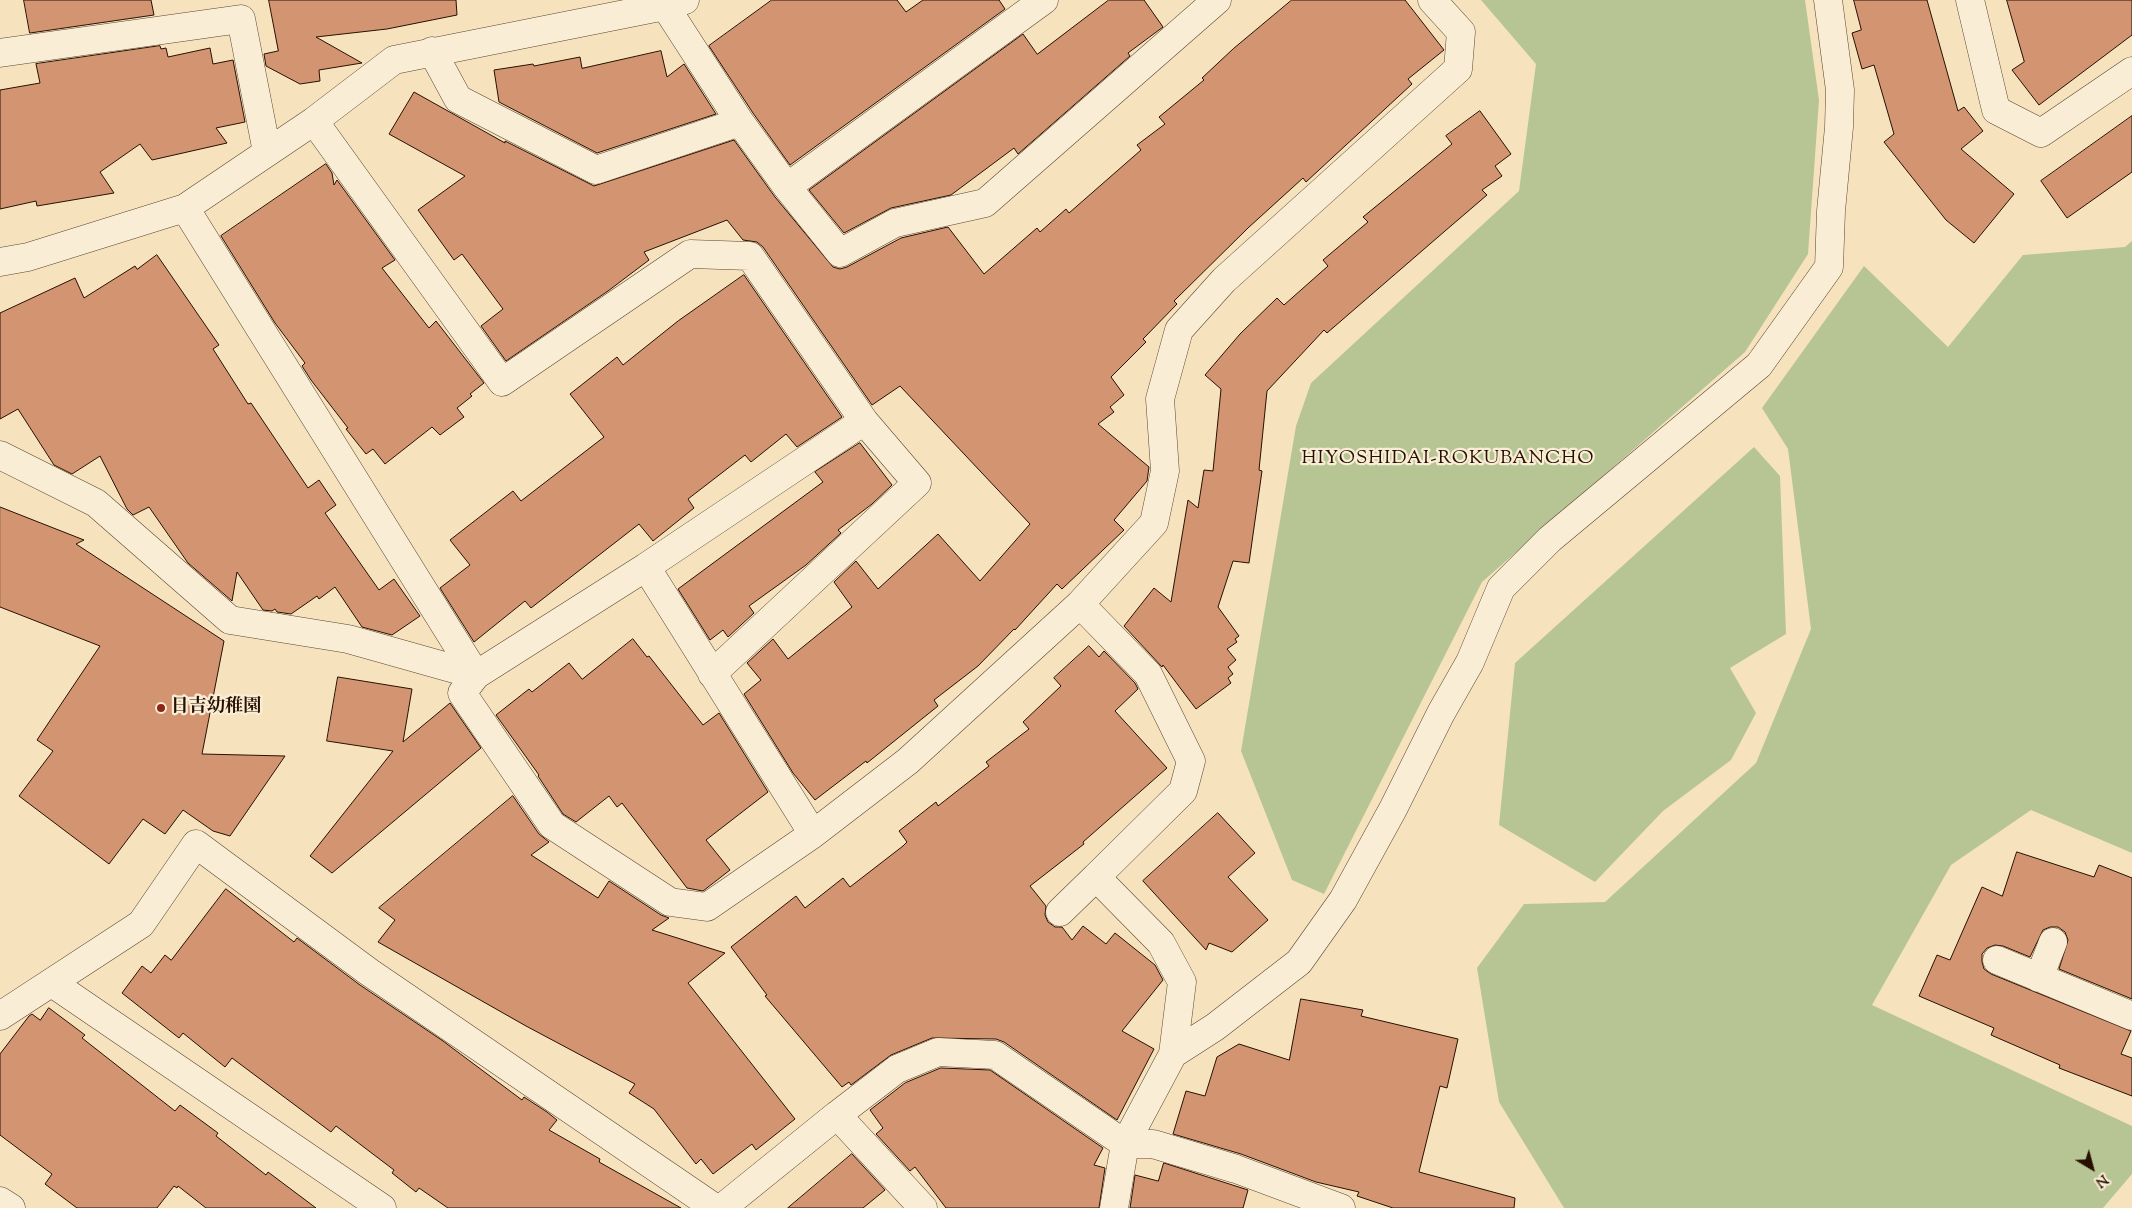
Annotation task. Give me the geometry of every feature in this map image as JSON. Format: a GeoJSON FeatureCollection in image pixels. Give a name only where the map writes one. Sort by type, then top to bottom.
{"type":"FeatureCollection","features":[{"type":"Feature","properties":{"kind":"street"},"geometry":{"type":"LineString","coordinates":[[787,188],[1044,0]]}},
{"type":"Feature","properties":{"kind":"street"},"geometry":{"type":"LineString","coordinates":[[0,262],[28,257],[185,208],[314,121],[394,60],[675,3],[740,122],[787,188],[840,253],[895,223],[985,203],[1217,0]]}},
{"type":"Feature","properties":{"kind":"street"},"geometry":{"type":"LineString","coordinates":[[864,421],[646,567],[476,675],[462,693],[552,825],[670,902],[707,907],[813,834],[908,761],[1080,604],[1154,523],[1165,470],[1160,399],[1179,330],[1224,280],[1458,69],[1461,32],[1432,0]]}},
{"type":"Feature","properties":{"kind":"street"},"geometry":{"type":"LineString","coordinates":[[1173,1054],[1215,1027],[1299,962],[1343,900],[1393,809],[1441,713],[1470,662],[1501,588],[1550,539],[1759,365],[1829,267],[1840,90],[1828,0]]}},
{"type":"Feature","properties":{"kind":"street"},"geometry":{"type":"LineString","coordinates":[[1970,0],[1996,110],[2041,133],[2132,71]]}},
{"type":"Feature","properties":{"kind":"street"},"geometry":{"type":"LineString","coordinates":[[0,53],[241,19],[267,152]]}},
{"type":"Feature","properties":{"kind":"street"},"geometry":{"type":"LineString","coordinates":[[432,51],[458,99],[596,170],[740,122]]}},
{"type":"Feature","properties":{"kind":"street"},"geometry":{"type":"LineString","coordinates":[[314,121],[502,382],[690,254],[750,256],[864,421],[918,482],[712,674]]}},
{"type":"Feature","properties":{"kind":"street"},"geometry":{"type":"LineString","coordinates":[[185,208],[476,675]]}},
{"type":"Feature","properties":{"kind":"street"},"geometry":{"type":"LineString","coordinates":[[0,455],[96,503],[230,620],[348,639],[476,675]]}},
{"type":"Feature","properties":{"kind":"street"},"geometry":{"type":"LineString","coordinates":[[646,567],[813,834]]}},
{"type":"Feature","properties":{"kind":"street"},"geometry":{"type":"LineString","coordinates":[[1060,912],[1184,791],[1191,761],[1148,674],[1080,604]]}},
{"type":"Feature","properties":{"kind":"street"},"geometry":{"type":"LineString","coordinates":[[0,1016],[52,984],[141,924],[196,844],[369,972],[715,1208]]}},
{"type":"Feature","properties":{"kind":"street"},"geometry":{"type":"LineString","coordinates":[[1096,877],[1161,942],[1182,982],[1173,1054],[1124,1144],[1114,1208]]}},
{"type":"Feature","properties":{"kind":"street"},"geometry":{"type":"LineString","coordinates":[[2039,978],[2053,942]]}},
{"type":"Feature","properties":{"kind":"street"},"geometry":{"type":"LineString","coordinates":[[1996,960],[2132,1016]]}},
{"type":"Feature","properties":{"kind":"street"},"geometry":{"type":"LineString","coordinates":[[52,984],[382,1208]]}},
{"type":"Feature","properties":{"kind":"street"},"geometry":{"type":"LineString","coordinates":[[722,1208],[897,1068],[938,1052],[995,1054],[1124,1144],[1153,1144],[1236,1169],[1341,1208]]}},
{"type":"Feature","properties":{"kind":"street"},"geometry":{"type":"LineString","coordinates":[[837,1115],[923,1208]]}},
{"type":"Feature","properties":{"kind":"street"},"geometry":{"type":"LineString","coordinates":[[0,1201],[11,1208]]}},
{"type":"Feature","properties":{"kind":"green space"},"geometry":{"type":"Polygon","coordinates":[[[1481,0],[1805,0],[1819,100],[1808,254],[1745,352],[1482,582],[1324,894],[1292,880],[1241,751],[1296,426],[1311,383],[1519,191],[1536,64],[1481,0]]]}},
{"type":"Feature","properties":{"kind":"green space"},"geometry":{"type":"Polygon","coordinates":[[[2132,241],[2132,853],[2031,810],[1951,865],[1872,1005],[2132,1126],[2132,1174],[2103,1208],[1564,1208],[1499,1102],[1477,968],[1524,904],[1605,902],[1756,763],[1811,629],[1788,449],[1762,408],[1864,266],[1948,347],[2023,255],[2125,247],[2132,241]]]}},
{"type":"Feature","properties":{"kind":"green space"},"geometry":{"type":"Polygon","coordinates":[[[1754,447],[1780,476],[1786,634],[1730,668],[1756,713],[1731,760],[1663,811],[1595,882],[1499,825],[1515,663],[1754,447]]]}},
{"type":"Feature","properties":{"kind":"building"},"geometry":{"type":"Polygon","coordinates":[[[24,0],[151,0],[154,15],[30,33],[24,0]]]}},
{"type":"Feature","properties":{"kind":"building"},"geometry":{"type":"Polygon","coordinates":[[[269,0],[456,0],[457,15],[387,29],[316,37],[362,63],[319,70],[320,81],[300,84],[266,66],[264,54],[278,51],[269,0]]]}},
{"type":"Feature","properties":{"kind":"building"},"geometry":{"type":"Polygon","coordinates":[[[772,0],[897,0],[906,12],[923,0],[999,0],[1005,9],[790,165],[709,46],[772,0]]]}},
{"type":"Feature","properties":{"kind":"building"},"geometry":{"type":"Polygon","coordinates":[[[1109,0],[1144,0],[1163,27],[1128,53],[1130,56],[1018,154],[1014,148],[951,195],[891,208],[844,233],[809,190],[1023,34],[1037,54],[1109,0]]]}},
{"type":"Feature","properties":{"kind":"building"},"geometry":{"type":"Polygon","coordinates":[[[1292,0],[1405,0],[1444,50],[1408,79],[1412,84],[1306,182],[1303,178],[1248,228],[1174,301],[1177,304],[1143,339],[1146,342],[1111,377],[1124,395],[1110,407],[1114,412],[1098,424],[1149,467],[1147,481],[1114,520],[1124,530],[1062,589],[1057,584],[1015,630],[978,666],[934,700],[938,706],[867,763],[866,761],[815,800],[793,773],[744,694],[761,680],[747,663],[773,639],[788,659],[852,607],[834,582],[856,561],[878,589],[938,534],[980,581],[1030,524],[900,386],[872,405],[763,247],[757,242],[743,240],[727,220],[644,252],[649,260],[608,291],[506,361],[481,326],[503,309],[462,254],[454,260],[418,210],[465,176],[389,134],[414,92],[505,143],[505,141],[594,186],[734,140],[775,197],[833,267],[840,269],[847,267],[901,238],[948,227],[984,274],[1037,228],[1040,232],[1066,209],[1069,213],[1141,150],[1137,145],[1165,124],[1159,117],[1204,80],[1202,78],[1233,49],[1292,0]]]}},
{"type":"Feature","properties":{"kind":"building"},"geometry":{"type":"Polygon","coordinates":[[[1854,0],[1927,0],[1958,111],[1964,107],[1983,131],[1961,149],[2014,194],[1974,243],[1946,220],[1884,142],[1894,134],[1874,65],[1862,69],[1852,33],[1861,30],[1854,0]]]}},
{"type":"Feature","properties":{"kind":"building"},"geometry":{"type":"Polygon","coordinates":[[[2007,0],[2132,0],[2132,35],[2039,105],[2012,70],[2024,62],[2007,0]]]}},
{"type":"Feature","properties":{"kind":"building"},"geometry":{"type":"Polygon","coordinates":[[[160,46],[161,49],[166,48],[168,57],[210,48],[213,64],[233,60],[245,122],[216,128],[227,143],[152,160],[140,144],[100,172],[114,193],[37,206],[36,201],[0,209],[0,90],[40,83],[36,64],[160,46]]]}},
{"type":"Feature","properties":{"kind":"building"},"geometry":{"type":"Polygon","coordinates":[[[661,51],[667,77],[684,64],[716,114],[597,153],[499,102],[494,70],[533,64],[534,66],[580,57],[582,68],[661,51]]]}},
{"type":"Feature","properties":{"kind":"building"},"geometry":{"type":"Polygon","coordinates":[[[1480,111],[1511,154],[1495,166],[1502,176],[1482,190],[1487,195],[1327,333],[1324,330],[1267,391],[1259,470],[1262,471],[1249,563],[1233,561],[1218,607],[1239,636],[1235,639],[1237,642],[1227,649],[1236,660],[1228,667],[1233,674],[1228,678],[1231,683],[1196,709],[1163,665],[1162,667],[1124,626],[1154,588],[1171,602],[1188,500],[1198,508],[1204,470],[1213,471],[1221,389],[1205,375],[1240,334],[1277,298],[1284,305],[1328,266],[1323,260],[1368,222],[1363,217],[1452,144],[1446,136],[1480,111]]]}},
{"type":"Feature","properties":{"kind":"building"},"geometry":{"type":"Polygon","coordinates":[[[2132,116],[2132,172],[2067,218],[2041,181],[2132,116]]]}},
{"type":"Feature","properties":{"kind":"building"},"geometry":{"type":"Polygon","coordinates":[[[326,164],[332,173],[334,185],[337,180],[395,260],[382,268],[429,328],[436,321],[484,383],[457,408],[464,417],[440,435],[432,427],[385,464],[373,449],[366,454],[346,429],[348,428],[311,380],[302,366],[305,363],[275,323],[221,236],[326,164]]]}},
{"type":"Feature","properties":{"kind":"building"},"geometry":{"type":"Polygon","coordinates":[[[157,255],[219,345],[213,349],[248,404],[251,403],[308,488],[319,480],[336,505],[325,513],[379,590],[394,579],[420,616],[392,635],[362,627],[335,587],[319,599],[317,596],[291,614],[277,612],[275,609],[272,611],[263,610],[237,572],[232,601],[188,563],[149,507],[133,515],[127,509],[100,456],[72,474],[54,465],[18,409],[0,419],[0,313],[75,278],[84,298],[135,266],[137,269],[157,255]]]}},
{"type":"Feature","properties":{"kind":"building"},"geometry":{"type":"Polygon","coordinates":[[[744,275],[842,417],[797,447],[786,434],[751,462],[745,455],[688,499],[694,508],[653,541],[639,524],[531,608],[525,601],[474,642],[440,588],[470,565],[450,540],[513,491],[521,501],[604,437],[570,394],[617,357],[623,365],[678,321],[744,275]]]}},
{"type":"Feature","properties":{"kind":"building"},"geometry":{"type":"Polygon","coordinates":[[[860,443],[892,485],[872,504],[838,530],[841,533],[806,565],[749,606],[754,613],[728,637],[723,630],[710,640],[678,589],[823,482],[815,472],[860,443]]]}},
{"type":"Feature","properties":{"kind":"building"},"geometry":{"type":"Polygon","coordinates":[[[0,507],[84,540],[76,544],[224,641],[202,754],[285,756],[230,836],[213,831],[183,810],[165,834],[143,819],[109,864],[19,796],[53,751],[37,740],[100,646],[0,607],[0,507]]]}},
{"type":"Feature","properties":{"kind":"building"},"geometry":{"type":"Polygon","coordinates":[[[633,639],[647,657],[649,656],[703,725],[719,713],[768,792],[706,840],[730,870],[703,891],[687,888],[622,803],[617,807],[609,796],[576,822],[563,814],[539,775],[496,715],[529,689],[532,692],[569,663],[582,679],[633,639]]]}},
{"type":"Feature","properties":{"kind":"building"},"geometry":{"type":"Polygon","coordinates":[[[1089,646],[1099,657],[1104,651],[1135,683],[1138,689],[1115,711],[1167,768],[1083,842],[1084,844],[1030,886],[1046,906],[1045,915],[1048,922],[1055,927],[1062,927],[1072,940],[1083,926],[1106,944],[1115,933],[1155,965],[1163,980],[1122,1031],[1154,1049],[1117,1120],[1004,1042],[996,1039],[932,1038],[891,1055],[851,1085],[849,1082],[842,1087],[765,996],[767,995],[731,947],[796,896],[805,908],[843,878],[850,887],[903,846],[907,842],[899,831],[936,802],[938,806],[989,766],[986,762],[1029,729],[1023,722],[1061,686],[1054,678],[1089,646]]]}},
{"type":"Feature","properties":{"kind":"building"},"geometry":{"type":"Polygon","coordinates":[[[338,677],[412,689],[403,742],[450,703],[481,748],[332,873],[310,856],[393,751],[327,741],[338,677]]]}},
{"type":"Feature","properties":{"kind":"building"},"geometry":{"type":"Polygon","coordinates":[[[513,796],[539,834],[549,842],[531,855],[598,898],[609,881],[661,915],[669,918],[652,930],[725,953],[688,983],[795,1119],[756,1150],[752,1144],[713,1174],[701,1159],[696,1164],[654,1109],[629,1093],[635,1084],[526,1026],[378,942],[395,920],[379,908],[513,796]]]}},
{"type":"Feature","properties":{"kind":"building"},"geometry":{"type":"Polygon","coordinates":[[[1218,813],[1255,853],[1228,877],[1268,920],[1232,952],[1209,943],[1206,950],[1143,881],[1218,813]]]}},
{"type":"Feature","properties":{"kind":"building"},"geometry":{"type":"Polygon","coordinates":[[[2017,852],[2094,877],[2099,865],[2132,878],[2132,999],[2059,969],[2068,940],[2065,932],[2058,927],[2050,927],[2043,930],[2030,957],[2003,946],[1995,945],[1987,948],[1982,954],[1982,962],[1984,969],[1991,974],[2131,1031],[2121,1054],[2132,1058],[2132,1096],[2059,1068],[2060,1065],[1991,1035],[1994,1028],[1919,996],[1937,955],[1950,960],[1982,887],[2002,896],[2017,852]]]}},
{"type":"Feature","properties":{"kind":"building"},"geometry":{"type":"Polygon","coordinates":[[[226,889],[294,942],[297,938],[360,985],[443,1041],[522,1100],[524,1097],[547,1112],[557,1120],[549,1130],[600,1159],[599,1162],[681,1208],[448,1208],[419,1188],[416,1192],[392,1173],[394,1170],[336,1126],[331,1132],[232,1058],[225,1067],[183,1033],[179,1038],[122,993],[142,966],[151,973],[165,955],[171,960],[226,889]]]}},
{"type":"Feature","properties":{"kind":"building"},"geometry":{"type":"Polygon","coordinates":[[[1301,999],[1363,1010],[1361,1016],[1458,1039],[1447,1088],[1440,1086],[1419,1172],[1515,1198],[1514,1208],[1393,1208],[1357,1196],[1359,1192],[1316,1182],[1241,1154],[1173,1134],[1186,1091],[1205,1096],[1217,1057],[1239,1044],[1289,1060],[1301,999]]]}},
{"type":"Feature","properties":{"kind":"building"},"geometry":{"type":"Polygon","coordinates":[[[49,1008],[85,1035],[82,1038],[175,1111],[180,1105],[218,1133],[216,1136],[266,1175],[268,1172],[316,1208],[206,1208],[178,1186],[177,1188],[174,1186],[157,1208],[77,1208],[45,1184],[52,1174],[0,1135],[0,1054],[29,1016],[32,1014],[40,1020],[49,1008]]]}},
{"type":"Feature","properties":{"kind":"building"},"geometry":{"type":"Polygon","coordinates":[[[941,1068],[990,1070],[1103,1148],[1094,1165],[1105,1168],[1099,1208],[946,1208],[915,1167],[910,1171],[876,1134],[883,1128],[870,1110],[905,1083],[941,1068]]]}},
{"type":"Feature","properties":{"kind":"building"},"geometry":{"type":"Polygon","coordinates":[[[852,1154],[885,1190],[863,1208],[788,1208],[852,1154]]]}},
{"type":"Feature","properties":{"kind":"building"},"geometry":{"type":"Polygon","coordinates":[[[1164,1163],[1248,1190],[1243,1208],[1130,1208],[1135,1175],[1158,1181],[1164,1163]]]}},
{"type":"Feature","properties":{"kind":"place","name":"日吉幼稚園"},"geometry":{"type":"Point","coordinates":[161,708]}},
{"type":"Feature","properties":{"kind":"district","name":"HIYOSHIDAI-ROKUBANCHO"},"geometry":{"type":"Point","coordinates":[1448,460]}}]}
